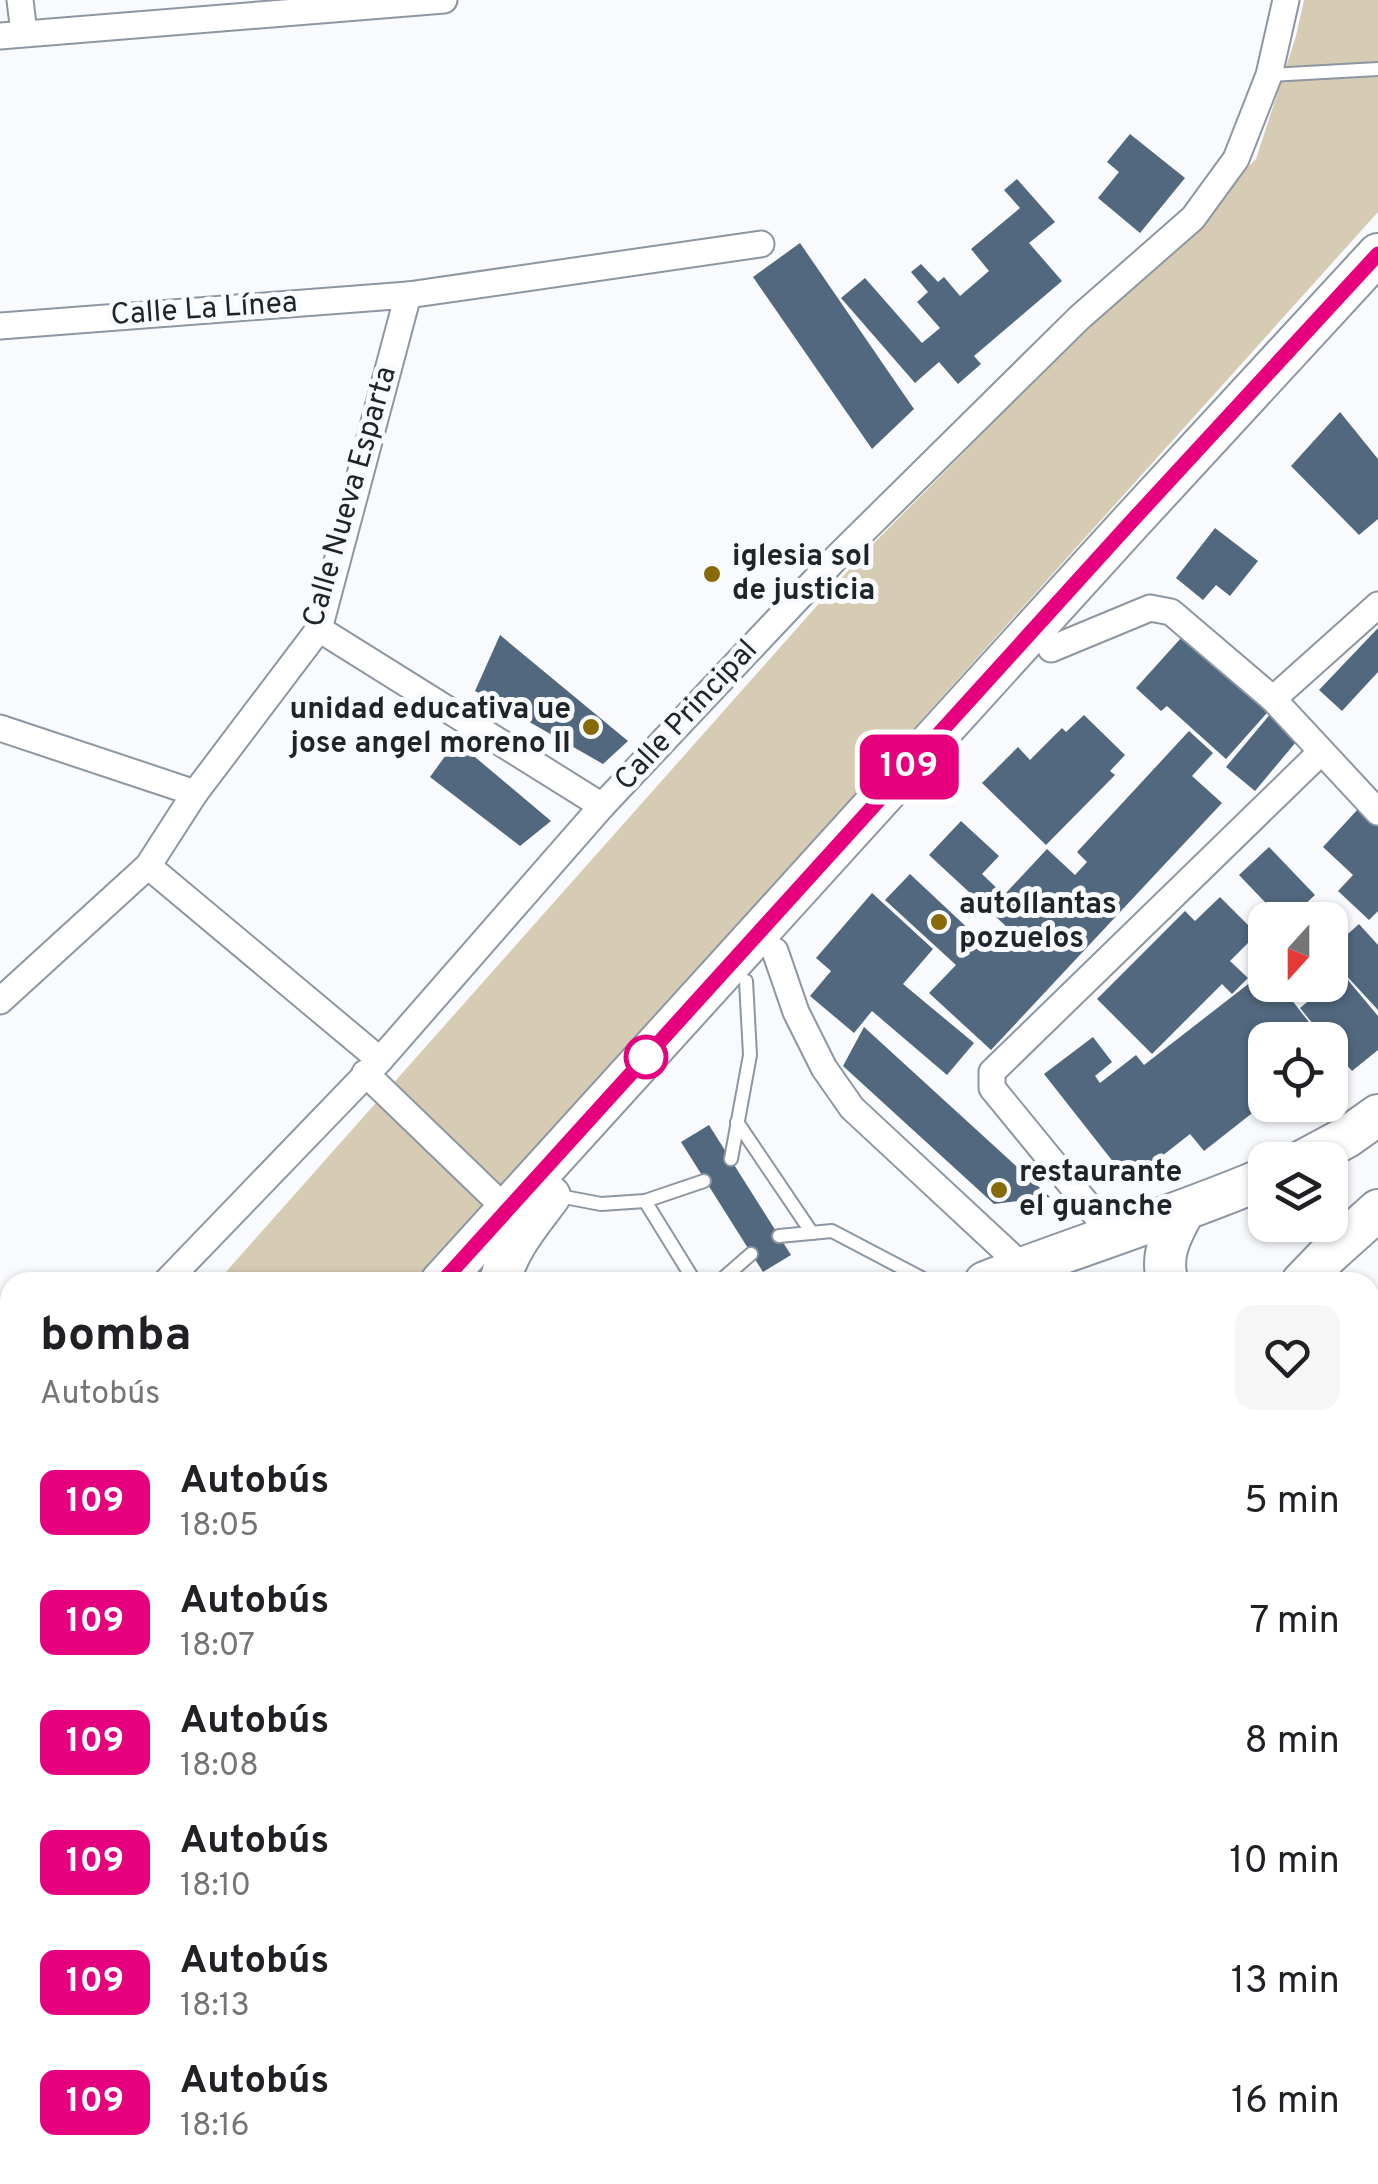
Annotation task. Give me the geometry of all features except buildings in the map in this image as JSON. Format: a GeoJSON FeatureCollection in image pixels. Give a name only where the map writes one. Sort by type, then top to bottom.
{"type":"FeatureCollection","features":[{"type":"Feature","properties":{"kind":"highway"},"geometry":{"type":"LineString","coordinates":[[502,1272],[520,1236],[552,1195],[1051,648],[1369,277]]}},
{"type":"Feature","properties":{"kind":"highway"},"geometry":{"type":"LineString","coordinates":[[451,1272],[1369,277]]}},
{"type":"Feature","properties":{"kind":"highway"},"geometry":{"type":"LineString","coordinates":[[1338,1142],[1378,1116]]}},
{"type":"Feature","properties":{"kind":"highway"},"geometry":{"type":"LineString","coordinates":[[1010,1272],[1248,1185]]}},
{"type":"Feature","properties":{"kind":"highway"},"geometry":{"type":"LineString","coordinates":[[1311,1272],[1378,1210]]}},
{"type":"Feature","properties":{"kind":"highway"},"geometry":{"type":"LineString","coordinates":[[1166,1272],[1167,1245],[1184,1211]]}},
{"type":"Feature","properties":{"kind":"street"},"geometry":{"type":"LineString","coordinates":[[20,0],[12,34],[444,0]]}},
{"type":"Feature","properties":{"kind":"street","name":"Calle Principal"},"geometry":{"type":"LineString","coordinates":[[176,1272],[373,1067],[602,806],[834,560],[1079,318],[1193,218],[1236,159],[1269,75],[1286,0]]}},
{"type":"Feature","properties":{"kind":"street"},"geometry":{"type":"LineString","coordinates":[[408,296],[762,244]]}},
{"type":"Feature","properties":{"kind":"street","name":"Calle La Línea"},"geometry":{"type":"LineString","coordinates":[[0,326],[408,296]]}},
{"type":"Feature","properties":{"kind":"street","name":"Calle Nueva Esparta"},"geometry":{"type":"LineString","coordinates":[[0,1001],[148,866],[194,793],[319,629],[408,296]]}},
{"type":"Feature","properties":{"kind":"street"},"geometry":{"type":"LineString","coordinates":[[1273,699],[1378,605]]}},
{"type":"Feature","properties":{"kind":"street"},"geometry":{"type":"LineString","coordinates":[[1051,648],[1150,608],[1171,612],[1273,699],[1378,812]]}},
{"type":"Feature","properties":{"kind":"street"},"geometry":{"type":"LineString","coordinates":[[319,629],[602,806]]}},
{"type":"Feature","properties":{"kind":"street"},"geometry":{"type":"LineString","coordinates":[[0,728],[194,793]]}},
{"type":"Feature","properties":{"kind":"street"},"geometry":{"type":"LineString","coordinates":[[1113,1236],[992,1088],[992,1072],[1320,752]]}},
{"type":"Feature","properties":{"kind":"street"},"geometry":{"type":"LineString","coordinates":[[148,866],[373,1067],[507,1210]]}},
{"type":"Feature","properties":{"kind":"street"},"geometry":{"type":"LineString","coordinates":[[774,951],[796,1012],[824,1068],[852,1108],[1023,1267]]}},
{"type":"Feature","properties":{"kind":"lane"},"geometry":{"type":"LineString","coordinates":[[1269,75],[1378,69]]}},
{"type":"Feature","properties":{"kind":"lane"},"geometry":{"type":"LineString","coordinates":[[731,1160],[750,1055],[746,981]]}},
{"type":"Feature","properties":{"kind":"lane"},"geometry":{"type":"LineString","coordinates":[[737,1122],[812,1233]]}},
{"type":"Feature","properties":{"kind":"lane"},"geometry":{"type":"LineString","coordinates":[[552,1195],[600,1204],[645,1200],[704,1181]]}},
{"type":"Feature","properties":{"kind":"lane"},"geometry":{"type":"LineString","coordinates":[[645,1200],[689,1272]]}},
{"type":"Feature","properties":{"kind":"lane"},"geometry":{"type":"LineString","coordinates":[[779,1236],[832,1231],[910,1272]]}},
{"type":"Feature","properties":{"kind":"lane"},"geometry":{"type":"LineString","coordinates":[[731,1272],[751,1254]]}},
{"type":"Feature","properties":{"kind":"shaded area"},"geometry":{"type":"Polygon","coordinates":[[[1304,0],[1378,0],[1378,212],[425,1272],[226,1272],[862,555],[1256,159],[1304,0]]]}},
{"type":"Feature","properties":{"kind":"bus line","name":"109"},"geometry":{"type":"LineString","coordinates":[[451,1272],[1378,254]]}},
{"type":"Feature","properties":{"kind":"place","name":"iglesia sol de justicia"},"geometry":{"type":"Point","coordinates":[712,574]}},
{"type":"Feature","properties":{"kind":"place","name":"unidad educativa ue jose angel moreno II"},"geometry":{"type":"Point","coordinates":[591,727]}},
{"type":"Feature","properties":{"kind":"place","name":"autollantas pozuelos"},"geometry":{"type":"Point","coordinates":[939,922]}},
{"type":"Feature","properties":{"kind":"place","name":"restaurante el guanche"},"geometry":{"type":"Point","coordinates":[999,1190]}}]}
